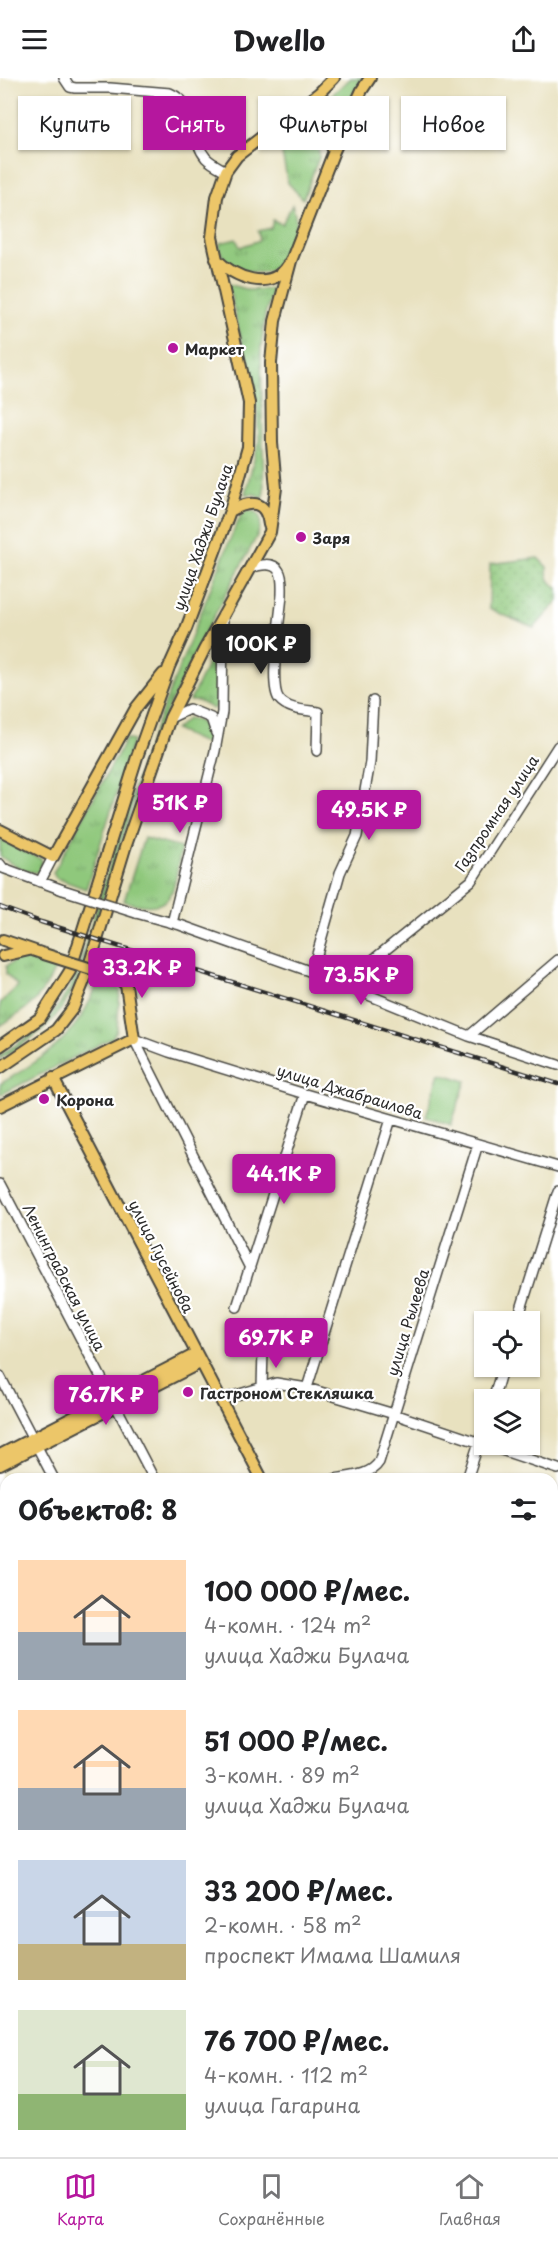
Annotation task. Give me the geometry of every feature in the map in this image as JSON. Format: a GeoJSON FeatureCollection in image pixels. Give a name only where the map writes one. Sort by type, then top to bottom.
{"type":"FeatureCollection","features":[{"type":"Feature","properties":{"kind":"main road","name":"улица Хаджи Булача"},"geometry":{"type":"LineString","coordinates":[[315,96],[334,78]]}},
{"type":"Feature","properties":{"kind":"main road"},"geometry":{"type":"LineString","coordinates":[[0,1068],[56,1030],[73,1008],[86,976],[125,848],[170,718],[223,615],[270,532],[276,488],[272,443],[272,363],[275,321],[291,261],[334,151],[362,90],[370,78]]}},
{"type":"Feature","properties":{"kind":"main road","name":"улица Хаджи Булача"},"geometry":{"type":"LineString","coordinates":[[0,1046],[40,1018],[70,971],[169,667],[186,629],[230,511],[248,447],[249,403],[216,259],[213,225],[217,197],[226,171],[235,158],[258,140]]}},
{"type":"Feature","properties":{"kind":"main road"},"geometry":{"type":"LineString","coordinates":[[216,259],[237,276],[261,280],[278,275],[291,261]]}},
{"type":"Feature","properties":{"kind":"main road"},"geometry":{"type":"LineString","coordinates":[[230,511],[243,504],[255,503],[268,516],[270,532]]}},
{"type":"Feature","properties":{"kind":"main road"},"geometry":{"type":"LineString","coordinates":[[0,830],[53,857],[136,708],[169,667]]}},
{"type":"Feature","properties":{"kind":"main road"},"geometry":{"type":"LineString","coordinates":[[136,708],[153,713]]}},
{"type":"Feature","properties":{"kind":"main road"},"geometry":{"type":"LineString","coordinates":[[0,1106],[134,1039],[126,985],[117,977],[29,950],[2,938]]}},
{"type":"Feature","properties":{"kind":"main road"},"geometry":{"type":"LineString","coordinates":[[1,957],[6,946],[2,938]]}},
{"type":"Feature","properties":{"kind":"main road"},"geometry":{"type":"LineString","coordinates":[[1,957],[29,950]]}},
{"type":"Feature","properties":{"kind":"main road","name":"улица Гусейнова"},"geometry":{"type":"LineString","coordinates":[[53,1078],[259,1473]]}},
{"type":"Feature","properties":{"kind":"main road"},"geometry":{"type":"LineString","coordinates":[[0,1466],[35,1442],[198,1358]]}},
{"type":"Feature","properties":{"kind":"main road"},"geometry":{"type":"LineString","coordinates":[[0,1455],[35,1442]]}},
{"type":"Feature","properties":{"kind":"street"},"geometry":{"type":"LineString","coordinates":[[64,78],[70,87],[75,88],[110,88],[170,93],[176,96],[191,112],[199,146],[205,156],[226,171]]}},
{"type":"Feature","properties":{"kind":"street"},"geometry":{"type":"LineString","coordinates":[[250,568],[266,564],[276,568],[282,577],[275,676],[277,695],[283,702],[294,708],[318,712],[317,751]]}},
{"type":"Feature","properties":{"kind":"street"},"geometry":{"type":"LineString","coordinates":[[172,923],[215,751],[222,712],[223,615]]}},
{"type":"Feature","properties":{"kind":"street"},"geometry":{"type":"LineString","coordinates":[[312,972],[339,873],[357,836],[370,762],[374,701]]}},
{"type":"Feature","properties":{"kind":"street"},"geometry":{"type":"LineString","coordinates":[[170,718],[189,709],[212,718],[216,736],[215,751]]}},
{"type":"Feature","properties":{"kind":"street","name":"Газпромная улица"},"geometry":{"type":"LineString","coordinates":[[343,984],[471,881],[558,746]]}},
{"type":"Feature","properties":{"kind":"street"},"geometry":{"type":"LineString","coordinates":[[40,882],[53,857]]}},
{"type":"Feature","properties":{"kind":"street"},"geometry":{"type":"LineString","coordinates":[[0,864],[63,890],[172,923],[312,972],[469,1036],[558,1065]]}},
{"type":"Feature","properties":{"kind":"street"},"geometry":{"type":"LineString","coordinates":[[469,1036],[558,960]]}},
{"type":"Feature","properties":{"kind":"street"},"geometry":{"type":"LineString","coordinates":[[134,1039],[250,1268]]}},
{"type":"Feature","properties":{"kind":"street","name":"улица Джабраилова"},"geometry":{"type":"LineString","coordinates":[[134,1039],[305,1094],[558,1167]]}},
{"type":"Feature","properties":{"kind":"street"},"geometry":{"type":"LineString","coordinates":[[237,1307],[305,1094]]}},
{"type":"Feature","properties":{"kind":"street"},"geometry":{"type":"LineString","coordinates":[[307,1388],[391,1119]]}},
{"type":"Feature","properties":{"kind":"street","name":"улица Рылеева"},"geometry":{"type":"LineString","coordinates":[[358,1473],[374,1469],[394,1414],[478,1144]]}},
{"type":"Feature","properties":{"kind":"street","name":"Ленинградская улица"},"geometry":{"type":"LineString","coordinates":[[0,1184],[151,1473]]}},
{"type":"Feature","properties":{"kind":"street"},"geometry":{"type":"LineString","coordinates":[[521,1311],[558,1191]]}},
{"type":"Feature","properties":{"kind":"street"},"geometry":{"type":"LineString","coordinates":[[262,1388],[263,1349]]}},
{"type":"Feature","properties":{"kind":"street"},"geometry":{"type":"LineString","coordinates":[[0,1376],[51,1473]]}},
{"type":"Feature","properties":{"kind":"street"},"geometry":{"type":"LineString","coordinates":[[220,1400],[276,1383],[307,1388],[394,1414],[474,1442]]}},
{"type":"Feature","properties":{"kind":"street"},"geometry":{"type":"LineString","coordinates":[[469,1473],[475,1455]]}},
{"type":"Feature","properties":{"kind":"street"},"geometry":{"type":"LineString","coordinates":[[514,1455],[558,1469]]}},
{"type":"Feature","properties":{"kind":"green space"},"geometry":{"type":"Polygon","coordinates":[[[351,78],[363,78],[352,96],[330,96],[351,78]]]}},
{"type":"Feature","properties":{"kind":"green space"},"geometry":{"type":"Polygon","coordinates":[[[281,150],[319,150],[319,157],[303,199],[288,183],[281,150]]]}},
{"type":"Feature","properties":{"kind":"green space"},"geometry":{"type":"Polygon","coordinates":[[[292,205],[296,223],[283,254],[273,269],[267,272],[254,272],[239,268],[222,254],[220,243],[236,239],[240,247],[260,240],[258,231],[271,228],[273,220],[282,224],[292,205]]]}},
{"type":"Feature","properties":{"kind":"green space"},"geometry":{"type":"Polygon","coordinates":[[[228,284],[249,290],[272,289],[265,315],[261,349],[264,498],[254,494],[245,494],[259,441],[257,408],[228,284]]]}},
{"type":"Feature","properties":{"kind":"green space"},"geometry":{"type":"Polygon","coordinates":[[[248,510],[259,516],[260,527],[257,536],[166,712],[147,760],[77,982],[62,1008],[45,1027],[0,1059],[0,1055],[43,1024],[58,1006],[74,980],[143,759],[231,537],[241,515],[248,510]]]}},
{"type":"Feature","properties":{"kind":"green space"},"geometry":{"type":"Polygon","coordinates":[[[538,558],[547,567],[550,582],[558,588],[558,601],[534,628],[489,609],[490,564],[538,558]]]}},
{"type":"Feature","properties":{"kind":"green space"},"geometry":{"type":"Polygon","coordinates":[[[211,656],[216,657],[216,707],[213,709],[198,701],[190,701],[211,656]]]}},
{"type":"Feature","properties":{"kind":"green space"},"geometry":{"type":"Polygon","coordinates":[[[188,718],[205,726],[208,745],[175,730],[188,718]]]}},
{"type":"Feature","properties":{"kind":"green space"},"geometry":{"type":"Polygon","coordinates":[[[126,739],[133,741],[86,889],[56,878],[53,873],[126,739]]]}},
{"type":"Feature","properties":{"kind":"green space"},"geometry":{"type":"Polygon","coordinates":[[[144,838],[181,848],[176,876],[169,896],[163,902],[154,905],[124,901],[144,838]]]}},
{"type":"Feature","properties":{"kind":"green space"},"geometry":{"type":"Polygon","coordinates":[[[0,839],[41,859],[38,872],[23,870],[0,856],[0,839]]]}},
{"type":"Feature","properties":{"kind":"green space"},"geometry":{"type":"Polygon","coordinates":[[[20,958],[56,967],[34,1002],[0,1026],[0,1003],[18,986],[6,974],[6,966],[20,958]]]}},
{"type":"Feature","properties":{"kind":"green space"},"geometry":{"type":"Polygon","coordinates":[[[99,980],[115,985],[120,991],[117,1030],[112,1038],[0,1095],[0,1084],[48,1053],[72,1029],[91,999],[99,980]]]}},
{"type":"Feature","properties":{"kind":"green space"},"geometry":{"type":"Polygon","coordinates":[[[440,1073],[466,1081],[451,1125],[426,1116],[440,1073]]]}},
{"type":"Feature","properties":{"kind":"railway"},"geometry":{"type":"LineString","coordinates":[[0,907],[41,922],[558,1084]]}},
{"type":"Feature","properties":{"kind":"place","name":"Маркет"},"geometry":{"type":"Point","coordinates":[173,348]}},
{"type":"Feature","properties":{"kind":"place","name":"Заря"},"geometry":{"type":"Point","coordinates":[301,537]}},
{"type":"Feature","properties":{"kind":"place","name":"Корона"},"geometry":{"type":"Point","coordinates":[44,1099]}},
{"type":"Feature","properties":{"kind":"place","name":"Гастроном Стекляшка"},"geometry":{"type":"Point","coordinates":[188,1392]}}]}
